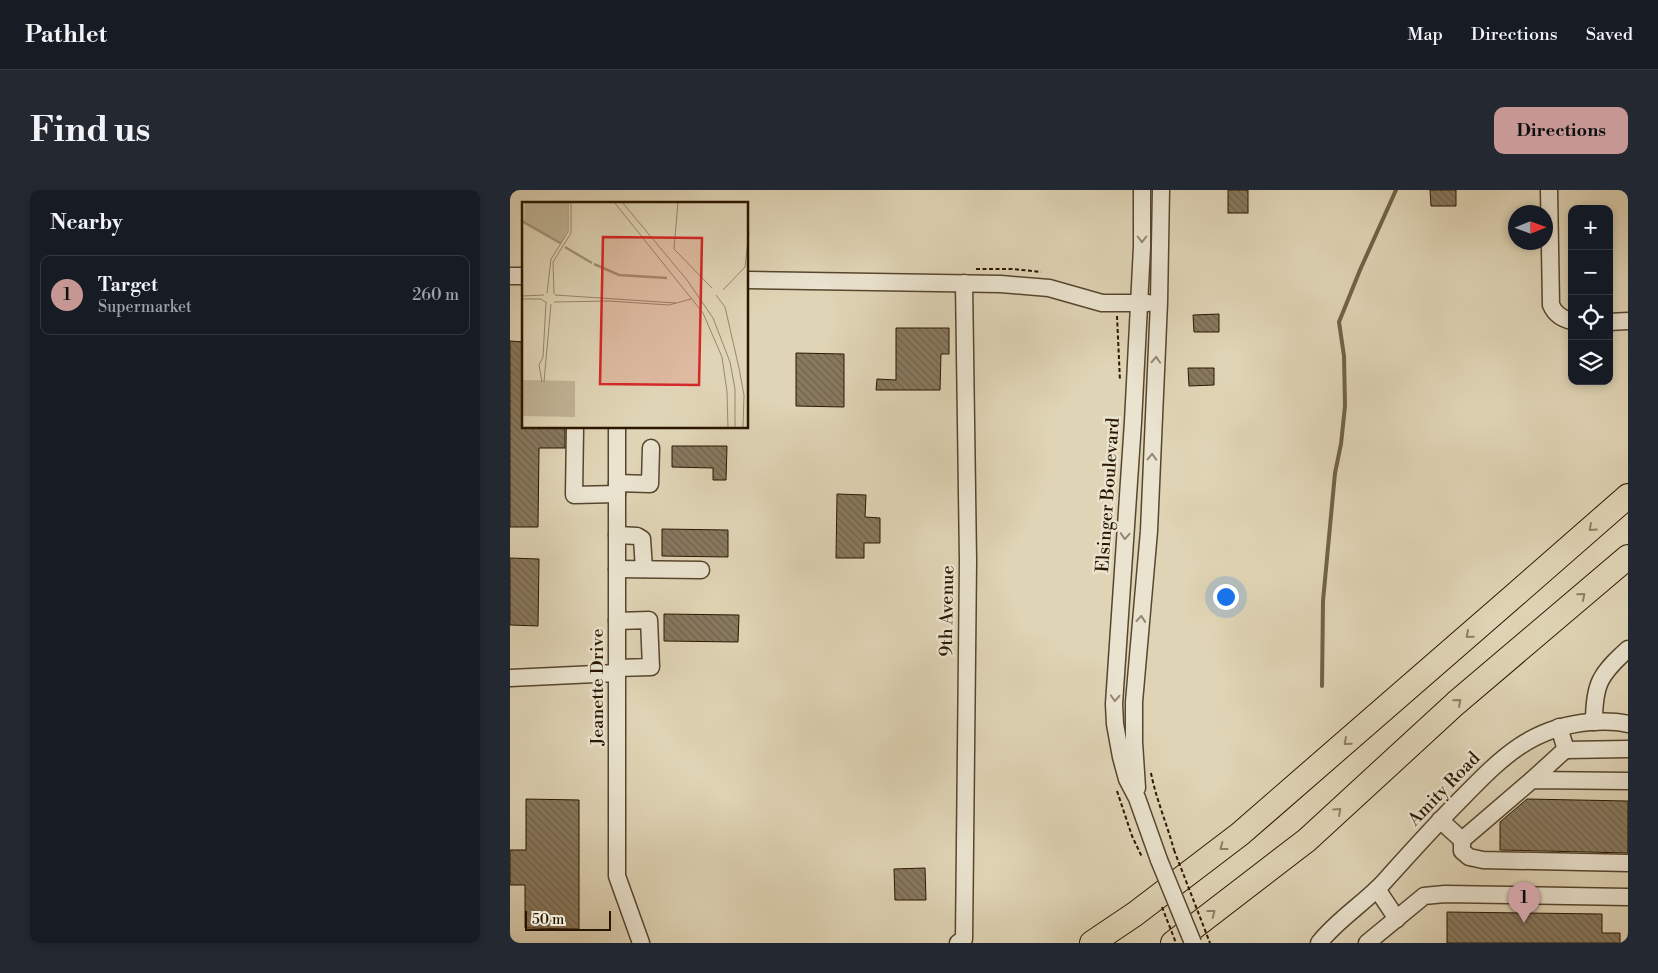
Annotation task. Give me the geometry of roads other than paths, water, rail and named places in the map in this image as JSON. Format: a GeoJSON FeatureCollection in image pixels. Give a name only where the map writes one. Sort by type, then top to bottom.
{"type":"FeatureCollection","features":[{"type":"Feature","properties":{"kind":"highway"},"geometry":{"type":"LineString","coordinates":[[1092,943],[1135,914],[1240,834],[1628,496]]}},
{"type":"Feature","properties":{"kind":"highway"},"geometry":{"type":"LineString","coordinates":[[1173,943],[1307,840],[1456,703],[1628,557]]}},
{"type":"Feature","properties":{"kind":"street","name":"Elsinger Boulevard"},"geometry":{"type":"LineString","coordinates":[[1142,190],[1142,247],[1133,422],[1114,704],[1115,724],[1127,779],[1137,798],[1159,860],[1194,943]]}},
{"type":"Feature","properties":{"kind":"street","name":"Elsinger Boulevard"},"geometry":{"type":"LineString","coordinates":[[1137,798],[1134,702],[1149,531],[1159,302],[1161,190]]}},
{"type":"Feature","properties":{"kind":"street"},"geometry":{"type":"LineString","coordinates":[[1549,190],[1551,305],[1554,312],[1561,318],[1568,320]]}},
{"type":"Feature","properties":{"kind":"street"},"geometry":{"type":"LineString","coordinates":[[749,280],[1000,284],[1049,288],[1102,303],[1159,302]]}},
{"type":"Feature","properties":{"kind":"street","name":"9th Avenue"},"geometry":{"type":"LineString","coordinates":[[961,941],[968,569],[964,283]]}},
{"type":"Feature","properties":{"kind":"street"},"geometry":{"type":"LineString","coordinates":[[1613,322],[1628,321]]}},
{"type":"Feature","properties":{"kind":"street"},"geometry":{"type":"LineString","coordinates":[[1133,422],[1138,447],[1136,510],[1149,531]]}},
{"type":"Feature","properties":{"kind":"street"},"geometry":{"type":"LineString","coordinates":[[575,429],[574,495],[650,484],[652,448]]}},
{"type":"Feature","properties":{"kind":"street","name":"Jeanette Drive"},"geometry":{"type":"LineString","coordinates":[[617,429],[617,876],[641,943]]}},
{"type":"Feature","properties":{"kind":"street"},"geometry":{"type":"LineString","coordinates":[[617,535],[637,536],[642,540],[644,569]]}},
{"type":"Feature","properties":{"kind":"street"},"geometry":{"type":"LineString","coordinates":[[617,569],[701,570]]}},
{"type":"Feature","properties":{"kind":"street"},"geometry":{"type":"LineString","coordinates":[[510,678],[651,667],[650,620],[617,620]]}},
{"type":"Feature","properties":{"kind":"street"},"geometry":{"type":"LineString","coordinates":[[1594,722],[1596,690],[1602,674],[1628,649]]}},
{"type":"Feature","properties":{"kind":"street","name":"Amity Road"},"geometry":{"type":"LineString","coordinates":[[1319,943],[1377,890],[1440,820],[1502,759],[1523,743],[1559,727],[1594,722],[1628,724]]}},
{"type":"Feature","properties":{"kind":"street"},"geometry":{"type":"LineString","coordinates":[[1559,727],[1566,749]]}},
{"type":"Feature","properties":{"kind":"street"},"geometry":{"type":"LineString","coordinates":[[1462,840],[1566,749],[1628,749]]}},
{"type":"Feature","properties":{"kind":"street"},"geometry":{"type":"LineString","coordinates":[[1532,780],[1628,781]]}},
{"type":"Feature","properties":{"kind":"street"},"geometry":{"type":"LineString","coordinates":[[1440,820],[1462,840],[1462,851],[1469,857],[1483,860],[1628,863]]}},
{"type":"Feature","properties":{"kind":"street"},"geometry":{"type":"LineString","coordinates":[[1377,890],[1397,919]]}},
{"type":"Feature","properties":{"kind":"street"},"geometry":{"type":"LineString","coordinates":[[1367,943],[1424,896],[1628,897]]}},
{"type":"Feature","properties":{"kind":"waterway"},"geometry":{"type":"LineString","coordinates":[[1322,686],[1323,601],[1335,473],[1341,444],[1345,406],[1344,356],[1339,322],[1396,190]]}},
{"type":"Feature","properties":{"kind":"place","name":"Target"},"geometry":{"type":"Point","coordinates":[1524,923]}}]}
